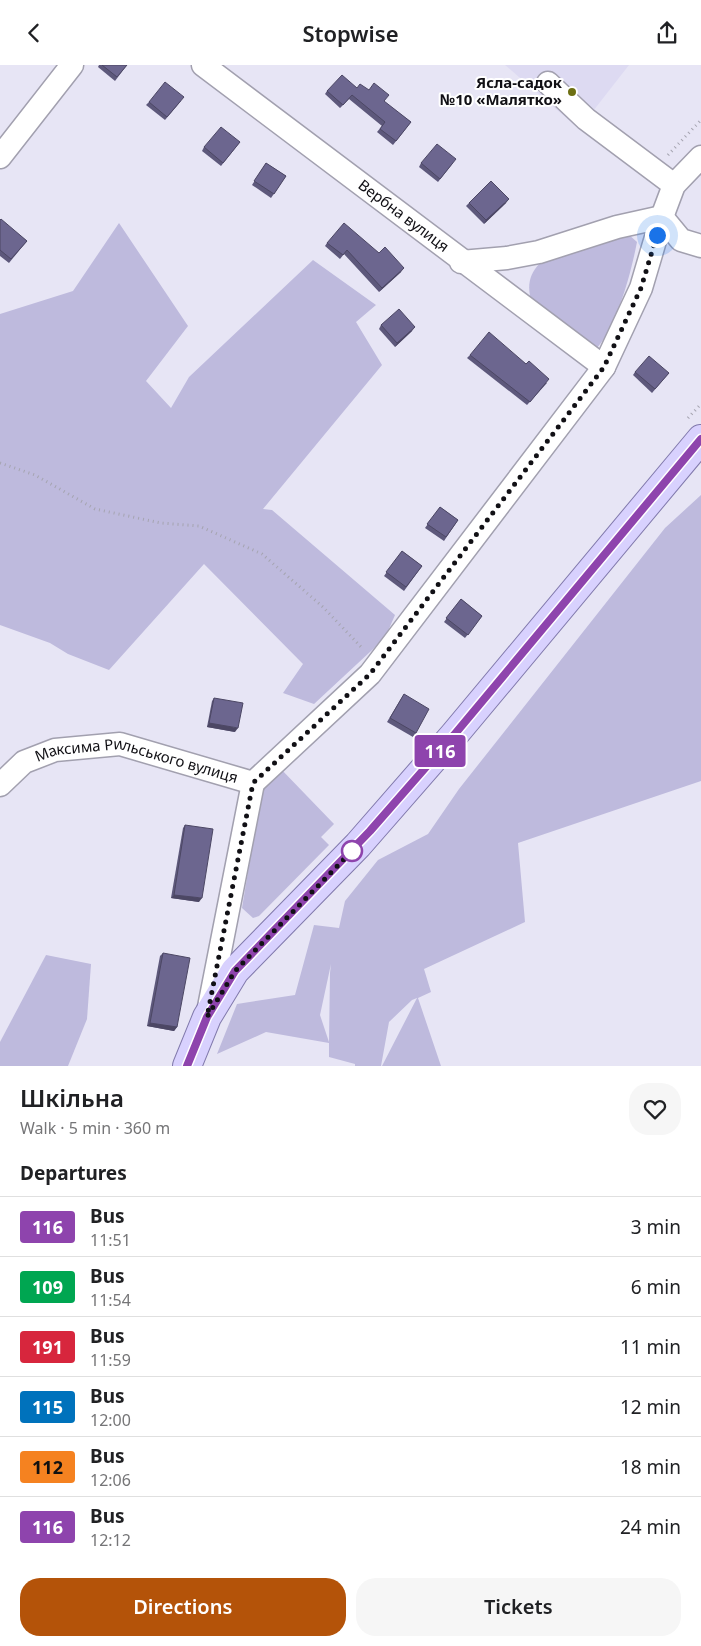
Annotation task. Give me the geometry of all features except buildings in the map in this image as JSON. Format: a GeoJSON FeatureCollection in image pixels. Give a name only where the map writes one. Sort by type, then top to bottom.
{"type":"FeatureCollection","features":[{"type":"Feature","properties":{"kind":"main road"},"geometry":{"type":"LineString","coordinates":[[187,1066],[207,1017],[235,971],[358,845],[397,801],[701,439]]}},
{"type":"Feature","properties":{"kind":"street"},"geometry":{"type":"LineString","coordinates":[[0,157],[72,65]]}},
{"type":"Feature","properties":{"kind":"street","name":"Вербна вулиця"},"geometry":{"type":"LineString","coordinates":[[203,65],[462,262],[604,367]]}},
{"type":"Feature","properties":{"kind":"street"},"geometry":{"type":"LineString","coordinates":[[548,83],[586,119],[674,185]]}},
{"type":"Feature","properties":{"kind":"street"},"geometry":{"type":"LineString","coordinates":[[207,1017],[253,783],[370,674],[604,367],[641,288],[662,217],[674,185],[701,157]]}},
{"type":"Feature","properties":{"kind":"street"},"geometry":{"type":"LineString","coordinates":[[462,262],[507,258],[539,252],[617,227],[662,217]]}},
{"type":"Feature","properties":{"kind":"street"},"geometry":{"type":"LineString","coordinates":[[662,217],[681,240],[701,246]]}},
{"type":"Feature","properties":{"kind":"street","name":"Максима Рильського вулиця"},"geometry":{"type":"LineString","coordinates":[[0,785],[24,763],[55,750],[120,744],[253,783]]}},
{"type":"Feature","properties":{"kind":"path"},"geometry":{"type":"LineString","coordinates":[[654,170],[701,120]]}},
{"type":"Feature","properties":{"kind":"path"},"geometry":{"type":"LineString","coordinates":[[0,463],[35,475],[95,509],[160,523],[199,525],[262,554],[323,607],[378,664]]}},
{"type":"Feature","properties":{"kind":"shaded area","name":"Ясла-садок №10 «Малятко»"},"geometry":{"type":"Polygon","coordinates":[[[505,65],[629,65],[579,129],[505,65]]]}},
{"type":"Feature","properties":{"kind":"shaded area"},"geometry":{"type":"Polygon","coordinates":[[[119,223],[188,326],[146,381],[171,408],[189,377],[313,260],[376,305],[356,322],[382,365],[263,509],[272,510],[395,615],[385,638],[314,704],[283,693],[303,664],[204,564],[109,670],[68,654],[50,643],[0,625],[0,314],[73,291],[119,223]]]}},
{"type":"Feature","properties":{"kind":"shaded area"},"geometry":{"type":"Polygon","coordinates":[[[628,234],[637,242],[631,269],[617,313],[604,339],[596,349],[532,304],[529,292],[531,277],[540,263],[628,234]]]}},
{"type":"Feature","properties":{"kind":"shaded area"},"geometry":{"type":"Polygon","coordinates":[[[701,495],[701,781],[518,843],[525,922],[424,969],[431,992],[418,998],[441,1066],[382,1066],[417,998],[412,1000],[389,1022],[381,1066],[355,1066],[355,1064],[329,1057],[329,1043],[266,1032],[217,1054],[237,1004],[295,995],[314,925],[339,928],[345,901],[378,860],[428,834],[459,789],[665,528],[701,495]],[[331,964],[320,1015],[329,1042],[331,964]]]}},
{"type":"Feature","properties":{"kind":"shaded area"},"geometry":{"type":"Polygon","coordinates":[[[278,766],[334,824],[321,837],[329,845],[259,916],[253,918],[242,908],[263,782],[278,766]]]}},
{"type":"Feature","properties":{"kind":"shaded area"},"geometry":{"type":"Polygon","coordinates":[[[46,955],[91,964],[87,1019],[68,1066],[0,1066],[0,1042],[46,955]]]}},
{"type":"Feature","properties":{"kind":"bus line","name":"116"},"geometry":{"type":"LineString","coordinates":[[187,1066],[207,1017],[235,971],[358,845],[454,735],[701,439]]}},
{"type":"Feature","properties":{"kind":"place","name":"Ясла-садок №10 «Малятко»"},"geometry":{"type":"Point","coordinates":[572,92]}},
{"type":"Feature","properties":{"kind":"route"},"geometry":{"type":"LineString","coordinates":[[352,851],[354,849],[235,971],[207,1017],[253,783],[370,674],[604,367],[641,288],[657,235]]}}]}
